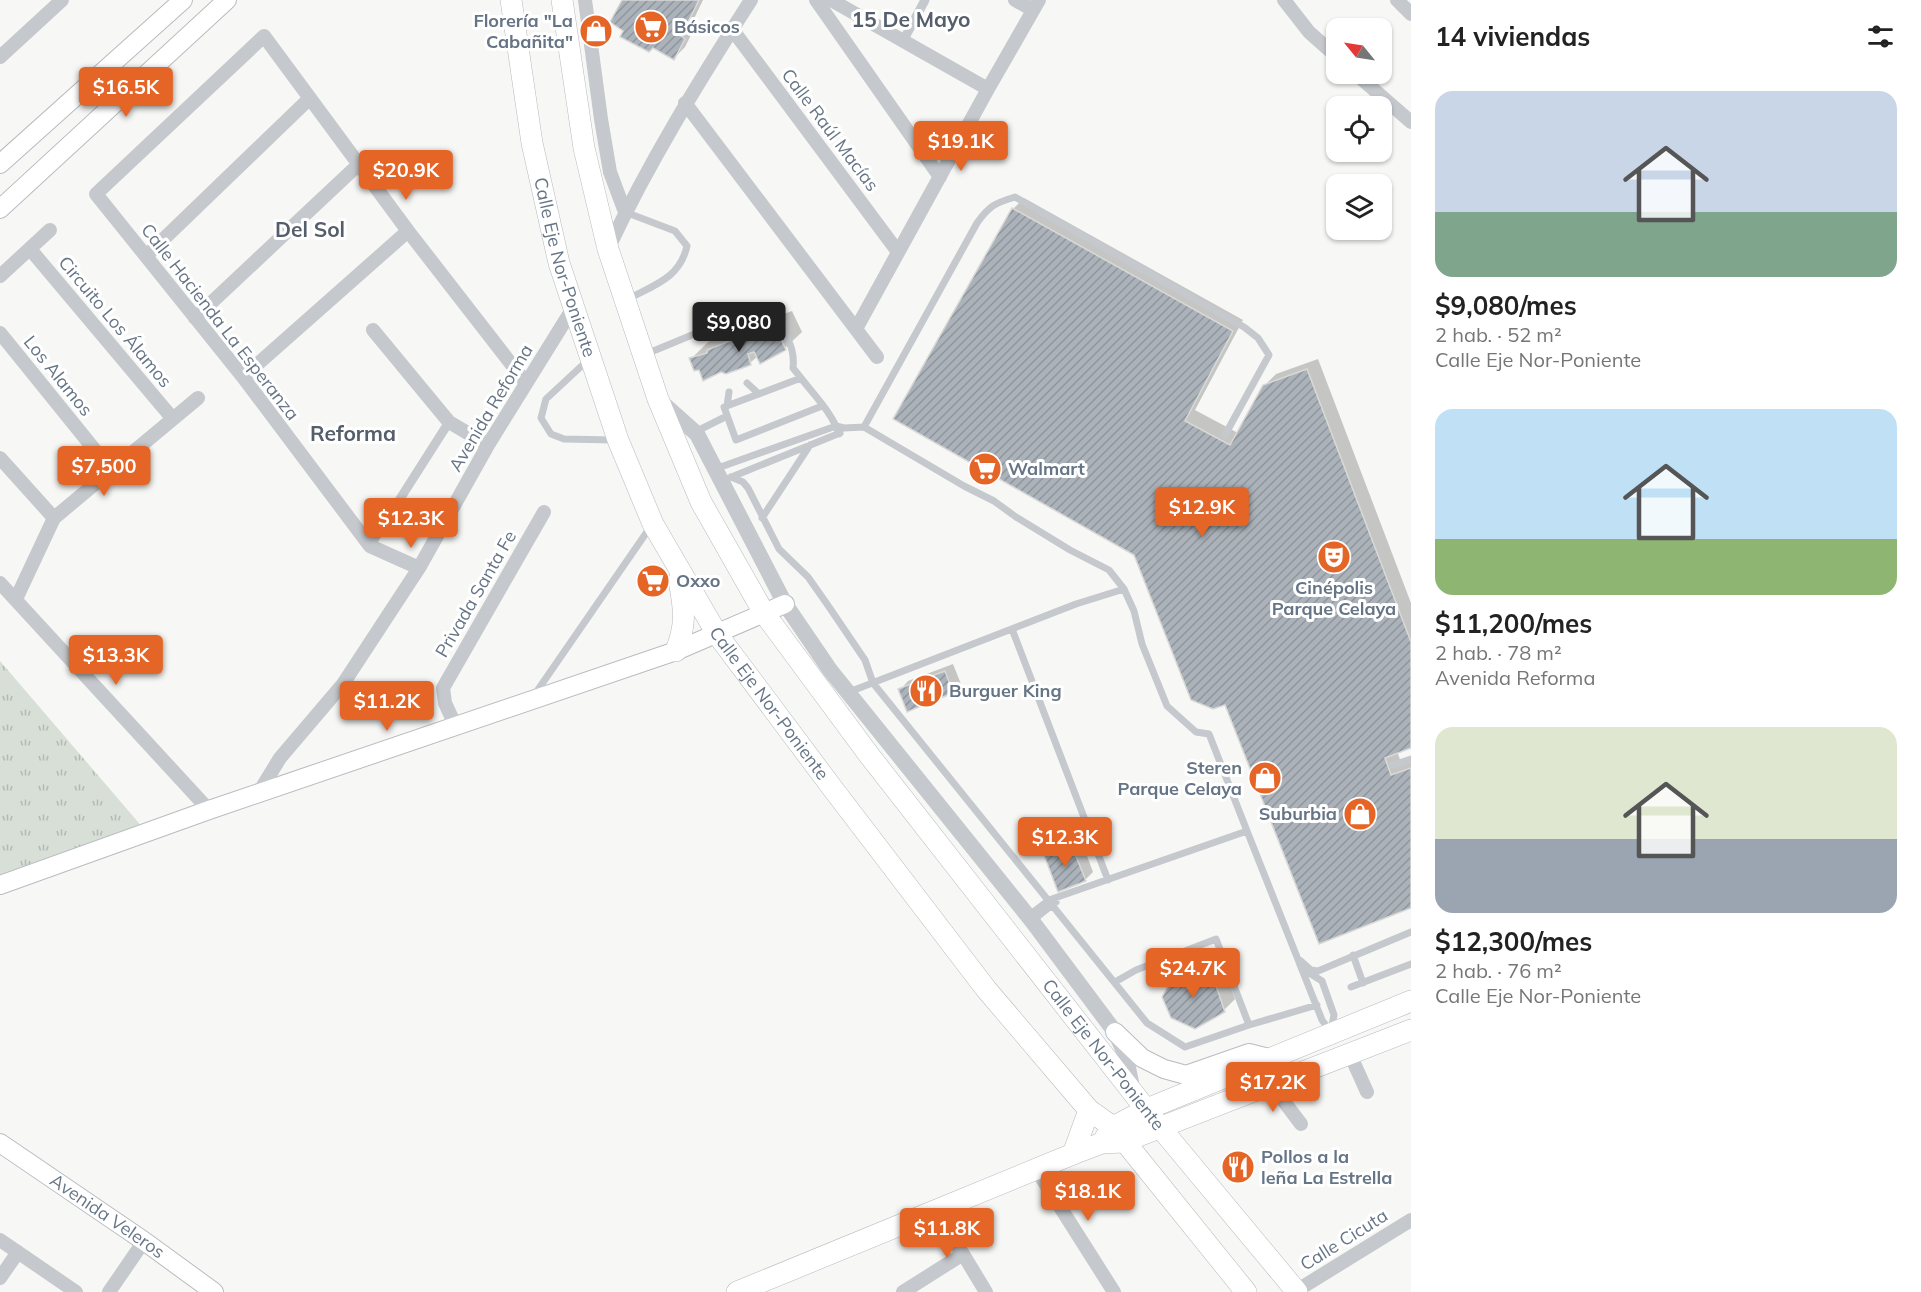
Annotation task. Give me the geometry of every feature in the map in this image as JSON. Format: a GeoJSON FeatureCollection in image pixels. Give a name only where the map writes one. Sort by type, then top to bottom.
{"type":"FeatureCollection","features":[{"type":"Feature","properties":{"kind":"main road"},"geometry":{"type":"LineString","coordinates":[[0,164],[183,0]]}},
{"type":"Feature","properties":{"kind":"main road"},"geometry":{"type":"LineString","coordinates":[[0,208],[227,0]]}},
{"type":"Feature","properties":{"kind":"main road","name":"Calle Eje Nor-Poniente"},"geometry":{"type":"LineString","coordinates":[[511,0],[532,143],[559,263],[618,440],[653,524],[717,634],[986,989],[1246,1292]]}},
{"type":"Feature","properties":{"kind":"main road","name":"Calle Eje Nor-Poniente"},"geometry":{"type":"LineString","coordinates":[[562,0],[584,148],[608,249],[658,399],[701,502],[764,613],[869,754],[1153,1118],[1296,1292]]}},
{"type":"Feature","properties":{"kind":"main road"},"geometry":{"type":"LineString","coordinates":[[676,651],[683,633],[685,615],[678,567]]}},
{"type":"Feature","properties":{"kind":"main road"},"geometry":{"type":"LineString","coordinates":[[0,885],[208,810],[676,651],[785,604]]}},
{"type":"Feature","properties":{"kind":"main road"},"geometry":{"type":"LineString","coordinates":[[746,1291],[1112,1137],[1269,1058],[1411,1001]]}},
{"type":"Feature","properties":{"kind":"main road"},"geometry":{"type":"LineString","coordinates":[[1153,1118],[1270,1083],[1411,1031]]}},
{"type":"Feature","properties":{"kind":"main road"},"geometry":{"type":"LineString","coordinates":[[1115,1032],[1142,1059],[1164,1069],[1186,1075],[1249,1053],[1269,1058]]}},
{"type":"Feature","properties":{"kind":"main road"},"geometry":{"type":"LineString","coordinates":[[1331,1033],[1346,1054]]}},
{"type":"Feature","properties":{"kind":"main road"},"geometry":{"type":"LineString","coordinates":[[1073,1154],[1089,1110]]}},
{"type":"Feature","properties":{"kind":"main road","name":"Avenida Veleros"},"geometry":{"type":"LineString","coordinates":[[0,1143],[144,1241],[214,1292]]}},
{"type":"Feature","properties":{"kind":"street"},"geometry":{"type":"LineString","coordinates":[[0,57],[62,0]]}},
{"type":"Feature","properties":{"kind":"street"},"geometry":{"type":"LineString","coordinates":[[585,0],[610,172],[625,212]]}},
{"type":"Feature","properties":{"kind":"street"},"geometry":{"type":"LineString","coordinates":[[608,249],[625,212],[685,103],[751,0]]}},
{"type":"Feature","properties":{"kind":"street"},"geometry":{"type":"LineString","coordinates":[[816,0],[940,177]]}},
{"type":"Feature","properties":{"kind":"street"},"geometry":{"type":"LineString","coordinates":[[831,0],[988,89]]}},
{"type":"Feature","properties":{"kind":"street"},"geometry":{"type":"LineString","coordinates":[[903,41],[925,0]]}},
{"type":"Feature","properties":{"kind":"street"},"geometry":{"type":"LineString","coordinates":[[856,329],[1036,5],[1016,0]]}},
{"type":"Feature","properties":{"kind":"street"},"geometry":{"type":"LineString","coordinates":[[1284,0],[1309,32],[1326,47]]}},
{"type":"Feature","properties":{"kind":"street"},"geometry":{"type":"LineString","coordinates":[[1397,0],[1411,14]]}},
{"type":"Feature","properties":{"kind":"street","name":"Calle Raúl Macías"},"geometry":{"type":"LineString","coordinates":[[732,29],[898,252]]}},
{"type":"Feature","properties":{"kind":"street","name":"Calle Hacienda La Esperanza"},"geometry":{"type":"LineString","coordinates":[[310,98],[264,36],[96,194],[243,377],[370,546],[419,568]]}},
{"type":"Feature","properties":{"kind":"street"},"geometry":{"type":"LineString","coordinates":[[1367,84],[1411,122]]}},
{"type":"Feature","properties":{"kind":"street"},"geometry":{"type":"LineString","coordinates":[[146,256],[310,98],[408,231],[526,383]]}},
{"type":"Feature","properties":{"kind":"street"},"geometry":{"type":"LineString","coordinates":[[685,103],[877,357]]}},
{"type":"Feature","properties":{"kind":"street"},"geometry":{"type":"LineString","coordinates":[[195,318],[359,164]]}},
{"type":"Feature","properties":{"kind":"street"},"geometry":{"type":"LineString","coordinates":[[0,276],[50,230]]}},
{"type":"Feature","properties":{"kind":"street"},"geometry":{"type":"LineString","coordinates":[[243,377],[408,231]]}},
{"type":"Feature","properties":{"kind":"street","name":"Circuito Los Álamos"},"geometry":{"type":"LineString","coordinates":[[30,249],[173,419]]}},
{"type":"Feature","properties":{"kind":"street","name":"Avenida Reforma"},"geometry":{"type":"LineString","coordinates":[[258,794],[280,758],[343,684],[419,568],[488,445],[573,308]]}},
{"type":"Feature","properties":{"kind":"street"},"geometry":{"type":"LineString","coordinates":[[373,330],[449,422],[488,445]]}},
{"type":"Feature","properties":{"kind":"street","name":"Los Alamos"},"geometry":{"type":"LineString","coordinates":[[0,333],[111,470]]}},
{"type":"Feature","properties":{"kind":"street"},"geometry":{"type":"LineString","coordinates":[[16,599],[54,518],[198,398]]}},
{"type":"Feature","properties":{"kind":"street"},"geometry":{"type":"LineString","coordinates":[[658,399],[695,432],[722,476],[785,604],[830,669],[1030,918],[1115,1032],[1125,1053],[1133,1092]]}},
{"type":"Feature","properties":{"kind":"street"},"geometry":{"type":"LineString","coordinates":[[370,546],[449,422]]}},
{"type":"Feature","properties":{"kind":"street"},"geometry":{"type":"LineString","coordinates":[[0,458],[54,518]]}},
{"type":"Feature","properties":{"kind":"street","name":"Privada Santa Fe"},"geometry":{"type":"LineString","coordinates":[[456,727],[446,703],[443,688],[544,512]]}},
{"type":"Feature","properties":{"kind":"street"},"geometry":{"type":"LineString","coordinates":[[0,583],[208,810]]}},
{"type":"Feature","properties":{"kind":"street"},"geometry":{"type":"LineString","coordinates":[[1346,1054],[1367,1092]]}},
{"type":"Feature","properties":{"kind":"street"},"geometry":{"type":"LineString","coordinates":[[1270,1083],[1301,1124]]}},
{"type":"Feature","properties":{"kind":"street"},"geometry":{"type":"LineString","coordinates":[[1036,1169],[1114,1292]]}},
{"type":"Feature","properties":{"kind":"street"},"geometry":{"type":"LineString","coordinates":[[933,1211],[986,1292]]}},
{"type":"Feature","properties":{"kind":"street","name":"Calle Cicuta"},"geometry":{"type":"LineString","coordinates":[[1296,1292],[1411,1220]]}},
{"type":"Feature","properties":{"kind":"street"},"geometry":{"type":"LineString","coordinates":[[0,1240],[76,1292]]}},
{"type":"Feature","properties":{"kind":"street"},"geometry":{"type":"LineString","coordinates":[[109,1292],[144,1241]]}},
{"type":"Feature","properties":{"kind":"street"},"geometry":{"type":"LineString","coordinates":[[0,1278],[18,1252]]}},
{"type":"Feature","properties":{"kind":"street"},"geometry":{"type":"LineString","coordinates":[[903,1292],[963,1254]]}},
{"type":"Feature","properties":{"kind":"lane"},"geometry":{"type":"LineString","coordinates":[[864,427],[977,223],[997,202],[1015,197],[1244,327],[1258,338],[1269,355],[1225,435]]}},
{"type":"Feature","properties":{"kind":"lane"},"geometry":{"type":"LineString","coordinates":[[625,212],[675,231],[687,246],[684,258],[674,273],[626,301]]}},
{"type":"Feature","properties":{"kind":"lane"},"geometry":{"type":"LineString","coordinates":[[644,355],[762,306],[791,342],[794,356],[793,368],[840,429]]}},
{"type":"Feature","properties":{"kind":"lane"},"geometry":{"type":"LineString","coordinates":[[590,358],[546,399],[541,418],[551,434],[564,439],[618,440]]}},
{"type":"Feature","properties":{"kind":"lane"},"geometry":{"type":"LineString","coordinates":[[727,406],[801,378]]}},
{"type":"Feature","properties":{"kind":"lane"},"geometry":{"type":"LineString","coordinates":[[747,383],[759,394]]}},
{"type":"Feature","properties":{"kind":"lane"},"geometry":{"type":"LineString","coordinates":[[729,392],[727,406],[724,407],[736,440],[822,406]]}},
{"type":"Feature","properties":{"kind":"lane"},"geometry":{"type":"LineString","coordinates":[[695,432],[727,416]]}},
{"type":"Feature","properties":{"kind":"lane"},"geometry":{"type":"LineString","coordinates":[[722,476],[818,432],[864,427],[964,486],[994,501],[1070,550],[1109,570],[1124,590],[1134,611],[1142,644],[1167,706],[1196,732],[1209,734],[1295,954],[1322,1020],[1331,1033]]}},
{"type":"Feature","properties":{"kind":"lane"},"geometry":{"type":"LineString","coordinates":[[722,476],[811,444],[840,429]]}},
{"type":"Feature","properties":{"kind":"lane"},"geometry":{"type":"LineString","coordinates":[[762,518],[818,432]]}},
{"type":"Feature","properties":{"kind":"lane"},"geometry":{"type":"LineString","coordinates":[[722,476],[743,482],[748,488],[779,549],[808,577],[827,604],[865,660],[873,683],[1147,1023],[1185,1047],[1248,1024],[1317,1005]]}},
{"type":"Feature","properties":{"kind":"lane"},"geometry":{"type":"LineString","coordinates":[[530,701],[653,524]]}},
{"type":"Feature","properties":{"kind":"lane"},"geometry":{"type":"LineString","coordinates":[[849,692],[1076,604],[1124,590]]}},
{"type":"Feature","properties":{"kind":"lane"},"geometry":{"type":"LineString","coordinates":[[1012,629],[1108,880]]}},
{"type":"Feature","properties":{"kind":"lane"},"geometry":{"type":"LineString","coordinates":[[1393,765],[1411,759]]}},
{"type":"Feature","properties":{"kind":"lane"},"geometry":{"type":"LineString","coordinates":[[1030,918],[1062,896],[1247,831]]}},
{"type":"Feature","properties":{"kind":"lane"},"geometry":{"type":"LineString","coordinates":[[1295,954],[1311,970],[1317,971],[1411,932]]}},
{"type":"Feature","properties":{"kind":"lane"},"geometry":{"type":"LineString","coordinates":[[1115,982],[1136,969],[1216,939],[1248,1024]]}},
{"type":"Feature","properties":{"kind":"lane"},"geometry":{"type":"LineString","coordinates":[[1353,955],[1364,983]]}},
{"type":"Feature","properties":{"kind":"lane"},"geometry":{"type":"LineString","coordinates":[[1351,987],[1411,964]]}},
{"type":"Feature","properties":{"kind":"lane"},"geometry":{"type":"LineString","coordinates":[[1302,969],[1322,981],[1334,1016],[1331,1033]]}},
{"type":"Feature","properties":{"kind":"green space"},"geometry":{"type":"Polygon","coordinates":[[[0,661],[144,829],[0,879],[0,661]]]}},
{"type":"Feature","properties":{"kind":"building","name":"Básicos"},"geometry":{"type":"Polygon","coordinates":[[[622,0],[699,0],[681,36],[685,39],[674,60],[653,48],[649,52],[620,37],[623,31],[610,22],[622,0]]]}},
{"type":"Feature","properties":{"kind":"building"},"geometry":{"type":"Polygon","coordinates":[[[1012,208],[1233,331],[1185,421],[1230,445],[1263,385],[1307,369],[1411,642],[1411,748],[1385,758],[1391,775],[1411,768],[1411,908],[1319,944],[1225,705],[1213,709],[1191,700],[1134,555],[893,419],[1012,208]]]}},
{"type":"Feature","properties":{"kind":"building"},"geometry":{"type":"Polygon","coordinates":[[[775,326],[786,350],[760,364],[754,352],[748,354],[751,365],[726,374],[721,372],[703,381],[699,370],[694,371],[689,358],[707,353],[707,350],[747,334],[750,336],[775,326]]]}},
{"type":"Feature","properties":{"kind":"building","name":"Burguer King"},"geometry":{"type":"Polygon","coordinates":[[[945,671],[953,693],[907,712],[898,689],[945,671]]]}},
{"type":"Feature","properties":{"kind":"building"},"geometry":{"type":"Polygon","coordinates":[[[1071,844],[1086,881],[1058,892],[1044,855],[1071,844]]]}},
{"type":"Feature","properties":{"kind":"building"},"geometry":{"type":"Polygon","coordinates":[[[1200,966],[1207,984],[1215,983],[1225,1012],[1195,1029],[1171,1018],[1162,997],[1174,975],[1200,966]]]}},
{"type":"Feature","properties":{"kind":"place","name":"Básicos"},"geometry":{"type":"Point","coordinates":[651,27]}},
{"type":"Feature","properties":{"kind":"place","name":"Florería \"La Cabañita\""},"geometry":{"type":"Point","coordinates":[596,31]}},
{"type":"Feature","properties":{"kind":"place","name":"Walmart"},"geometry":{"type":"Point","coordinates":[985,469]}},
{"type":"Feature","properties":{"kind":"place","name":"Cinépolis Parque Celaya"},"geometry":{"type":"Point","coordinates":[1334,557]}},
{"type":"Feature","properties":{"kind":"place","name":"Oxxo"},"geometry":{"type":"Point","coordinates":[653,581]}},
{"type":"Feature","properties":{"kind":"place","name":"Burguer King"},"geometry":{"type":"Point","coordinates":[926,691]}},
{"type":"Feature","properties":{"kind":"place","name":"Steren Parque Celaya"},"geometry":{"type":"Point","coordinates":[1265,778]}},
{"type":"Feature","properties":{"kind":"place","name":"Suburbia"},"geometry":{"type":"Point","coordinates":[1360,814]}},
{"type":"Feature","properties":{"kind":"place","name":"Pollos a la leña La Estrella"},"geometry":{"type":"Point","coordinates":[1238,1167]}},
{"type":"Feature","properties":{"kind":"district","name":"15 De Mayo"},"geometry":{"type":"Point","coordinates":[911,20]}},
{"type":"Feature","properties":{"kind":"district","name":"Del Sol"},"geometry":{"type":"Point","coordinates":[310,230]}},
{"type":"Feature","properties":{"kind":"district","name":"Reforma"},"geometry":{"type":"Point","coordinates":[353,434]}}]}
